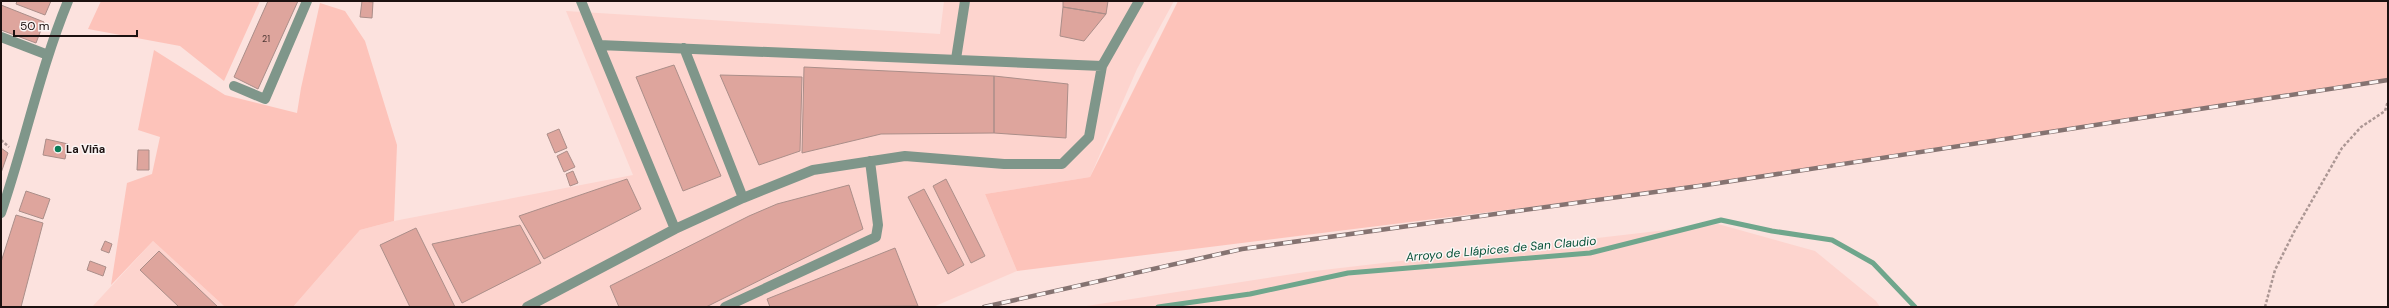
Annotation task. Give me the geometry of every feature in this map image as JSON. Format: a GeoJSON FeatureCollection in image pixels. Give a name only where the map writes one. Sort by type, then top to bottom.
{"type":"FeatureCollection","features":[{"type":"Feature","properties":{"kind":"street"},"geometry":{"type":"LineString","coordinates":[[1,213],[20,156],[48,55],[68,1]]}},
{"type":"Feature","properties":{"kind":"street"},"geometry":{"type":"LineString","coordinates":[[234,86],[266,99],[307,1]]}},
{"type":"Feature","properties":{"kind":"street"},"geometry":{"type":"LineString","coordinates":[[581,1],[675,229]]}},
{"type":"Feature","properties":{"kind":"street"},"geometry":{"type":"LineString","coordinates":[[956,59],[965,1]]}},
{"type":"Feature","properties":{"kind":"street"},"geometry":{"type":"LineString","coordinates":[[527,307],[675,229],[743,198],[813,170],[906,156],[1004,164],[1062,164],[1089,137],[1102,66],[1139,1]]}},
{"type":"Feature","properties":{"kind":"street"},"geometry":{"type":"LineString","coordinates":[[1,37],[48,55]]}},
{"type":"Feature","properties":{"kind":"street"},"geometry":{"type":"LineString","coordinates":[[599,45],[1102,66]]}},
{"type":"Feature","properties":{"kind":"street"},"geometry":{"type":"LineString","coordinates":[[684,48],[743,198]]}},
{"type":"Feature","properties":{"kind":"street"},"geometry":{"type":"LineString","coordinates":[[725,307],[876,237],[878,225],[870,161]]}},
{"type":"Feature","properties":{"kind":"path"},"geometry":{"type":"LineString","coordinates":[[2265,307],[2275,270],[2294,232],[2342,148],[2361,127],[2385,110],[2388,101]]}},
{"type":"Feature","properties":{"kind":"shaded area"},"geometry":{"type":"Polygon","coordinates":[[[101,1],[260,1],[224,81],[180,46],[88,29],[101,1]]]}},
{"type":"Feature","properties":{"kind":"shaded area"},"geometry":{"type":"Polygon","coordinates":[[[944,1],[1174,1],[1137,69],[1090,177],[985,194],[1017,271],[933,307],[293,307],[360,230],[394,221],[633,175],[566,11],[940,34],[944,1]]]}},
{"type":"Feature","properties":{"kind":"shaded area"},"geometry":{"type":"Polygon","coordinates":[[[1178,1],[2388,1],[2388,80],[1706,185],[1017,271],[985,194],[1090,177],[1178,1]]]}},
{"type":"Feature","properties":{"kind":"shaded area"},"geometry":{"type":"Polygon","coordinates":[[[320,3],[345,11],[365,41],[397,145],[394,221],[360,230],[293,307],[225,307],[153,241],[111,285],[127,183],[152,174],[160,137],[138,130],[154,50],[225,95],[297,113],[301,88],[320,3]]]}},
{"type":"Feature","properties":{"kind":"shaded area"},"geometry":{"type":"Polygon","coordinates":[[[1718,224],[1815,251],[1876,301],[1880,307],[1080,307],[1306,272],[1718,224]]]}},
{"type":"Feature","properties":{"kind":"shaded area"},"geometry":{"type":"Polygon","coordinates":[[[153,241],[225,307],[92,307],[153,241]]]}},
{"type":"Feature","properties":{"kind":"building"},"geometry":{"type":"Polygon","coordinates":[[[17,1],[51,1],[45,15],[16,4],[17,1]]]}},
{"type":"Feature","properties":{"kind":"building"},"geometry":{"type":"Polygon","coordinates":[[[268,1],[298,1],[258,89],[234,77],[268,1]]]}},
{"type":"Feature","properties":{"kind":"building"},"geometry":{"type":"Polygon","coordinates":[[[362,1],[373,2],[372,18],[360,17],[362,1]]]}},
{"type":"Feature","properties":{"kind":"building"},"geometry":{"type":"Polygon","coordinates":[[[1063,1],[1108,1],[1106,14],[1063,7],[1063,1]]]}},
{"type":"Feature","properties":{"kind":"building"},"geometry":{"type":"Polygon","coordinates":[[[1,5],[44,22],[36,43],[1,30],[1,5]]]}},
{"type":"Feature","properties":{"kind":"building"},"geometry":{"type":"Polygon","coordinates":[[[1063,7],[1106,14],[1084,41],[1060,36],[1063,7]]]}},
{"type":"Feature","properties":{"kind":"building"},"geometry":{"type":"Polygon","coordinates":[[[674,65],[721,176],[683,191],[636,77],[674,65]]]}},
{"type":"Feature","properties":{"kind":"building"},"geometry":{"type":"Polygon","coordinates":[[[804,67],[994,76],[994,133],[881,134],[802,153],[804,67]]]}},
{"type":"Feature","properties":{"kind":"building"},"geometry":{"type":"Polygon","coordinates":[[[720,75],[802,77],[800,151],[759,165],[720,75]]]}},
{"type":"Feature","properties":{"kind":"building"},"geometry":{"type":"Polygon","coordinates":[[[994,76],[1068,84],[1066,138],[994,133],[994,76]]]}},
{"type":"Feature","properties":{"kind":"building"},"geometry":{"type":"Polygon","coordinates":[[[559,129],[567,148],[555,153],[547,134],[559,129]]]}},
{"type":"Feature","properties":{"kind":"building"},"geometry":{"type":"Polygon","coordinates":[[[46,139],[68,144],[65,159],[43,155],[46,139]]]}},
{"type":"Feature","properties":{"kind":"building"},"geometry":{"type":"Polygon","coordinates":[[[1,148],[8,153],[1,173],[1,148]]]}},
{"type":"Feature","properties":{"kind":"building"},"geometry":{"type":"Polygon","coordinates":[[[138,150],[149,150],[149,170],[137,170],[138,150]]]}},
{"type":"Feature","properties":{"kind":"building"},"geometry":{"type":"Polygon","coordinates":[[[567,151],[575,167],[564,172],[557,156],[567,151]]]}},
{"type":"Feature","properties":{"kind":"building"},"geometry":{"type":"Polygon","coordinates":[[[573,171],[578,183],[570,186],[566,174],[573,171]]]}},
{"type":"Feature","properties":{"kind":"building"},"geometry":{"type":"Polygon","coordinates":[[[627,179],[641,209],[544,259],[519,216],[627,179]]]}},
{"type":"Feature","properties":{"kind":"building"},"geometry":{"type":"Polygon","coordinates":[[[946,179],[985,256],[971,263],[933,186],[946,179]]]}},
{"type":"Feature","properties":{"kind":"building"},"geometry":{"type":"Polygon","coordinates":[[[849,185],[863,229],[706,307],[619,307],[610,286],[749,216],[777,204],[849,185]]]}},
{"type":"Feature","properties":{"kind":"building"},"geometry":{"type":"Polygon","coordinates":[[[924,189],[964,265],[948,274],[908,197],[924,189]]]}},
{"type":"Feature","properties":{"kind":"building"},"geometry":{"type":"Polygon","coordinates":[[[26,191],[50,199],[43,219],[19,211],[26,191]]]}},
{"type":"Feature","properties":{"kind":"building"},"geometry":{"type":"Polygon","coordinates":[[[16,215],[43,223],[21,307],[1,307],[1,262],[16,215]]]}},
{"type":"Feature","properties":{"kind":"building"},"geometry":{"type":"Polygon","coordinates":[[[520,225],[541,263],[462,303],[432,244],[520,225]]]}},
{"type":"Feature","properties":{"kind":"building"},"geometry":{"type":"Polygon","coordinates":[[[416,228],[455,307],[410,307],[380,245],[416,228]]]}},
{"type":"Feature","properties":{"kind":"building"},"geometry":{"type":"Polygon","coordinates":[[[105,241],[112,244],[109,253],[101,250],[105,241]]]}},
{"type":"Feature","properties":{"kind":"building"},"geometry":{"type":"Polygon","coordinates":[[[895,248],[918,306],[770,307],[767,299],[895,248]]]}},
{"type":"Feature","properties":{"kind":"building"},"geometry":{"type":"Polygon","coordinates":[[[159,251],[218,307],[179,307],[140,270],[159,251]]]}},
{"type":"Feature","properties":{"kind":"building"},"geometry":{"type":"Polygon","coordinates":[[[90,261],[106,267],[103,276],[87,270],[90,261]]]}},
{"type":"Feature","properties":{"kind":"waterway","name":"Arroyo de Llápices de San Claudio"},"geometry":{"type":"LineString","coordinates":[[1158,307],[1250,294],[1348,273],[1590,253],[1721,220],[1772,231],[1832,240],[1873,263],[1915,307]]}},
{"type":"Feature","properties":{"kind":"railway"},"geometry":{"type":"LineString","coordinates":[[984,307],[1242,249],[1706,185],[2388,80]]}},
{"type":"Feature","properties":{"kind":"place","name":"La Viña"},"geometry":{"type":"Point","coordinates":[58,149]}}]}
